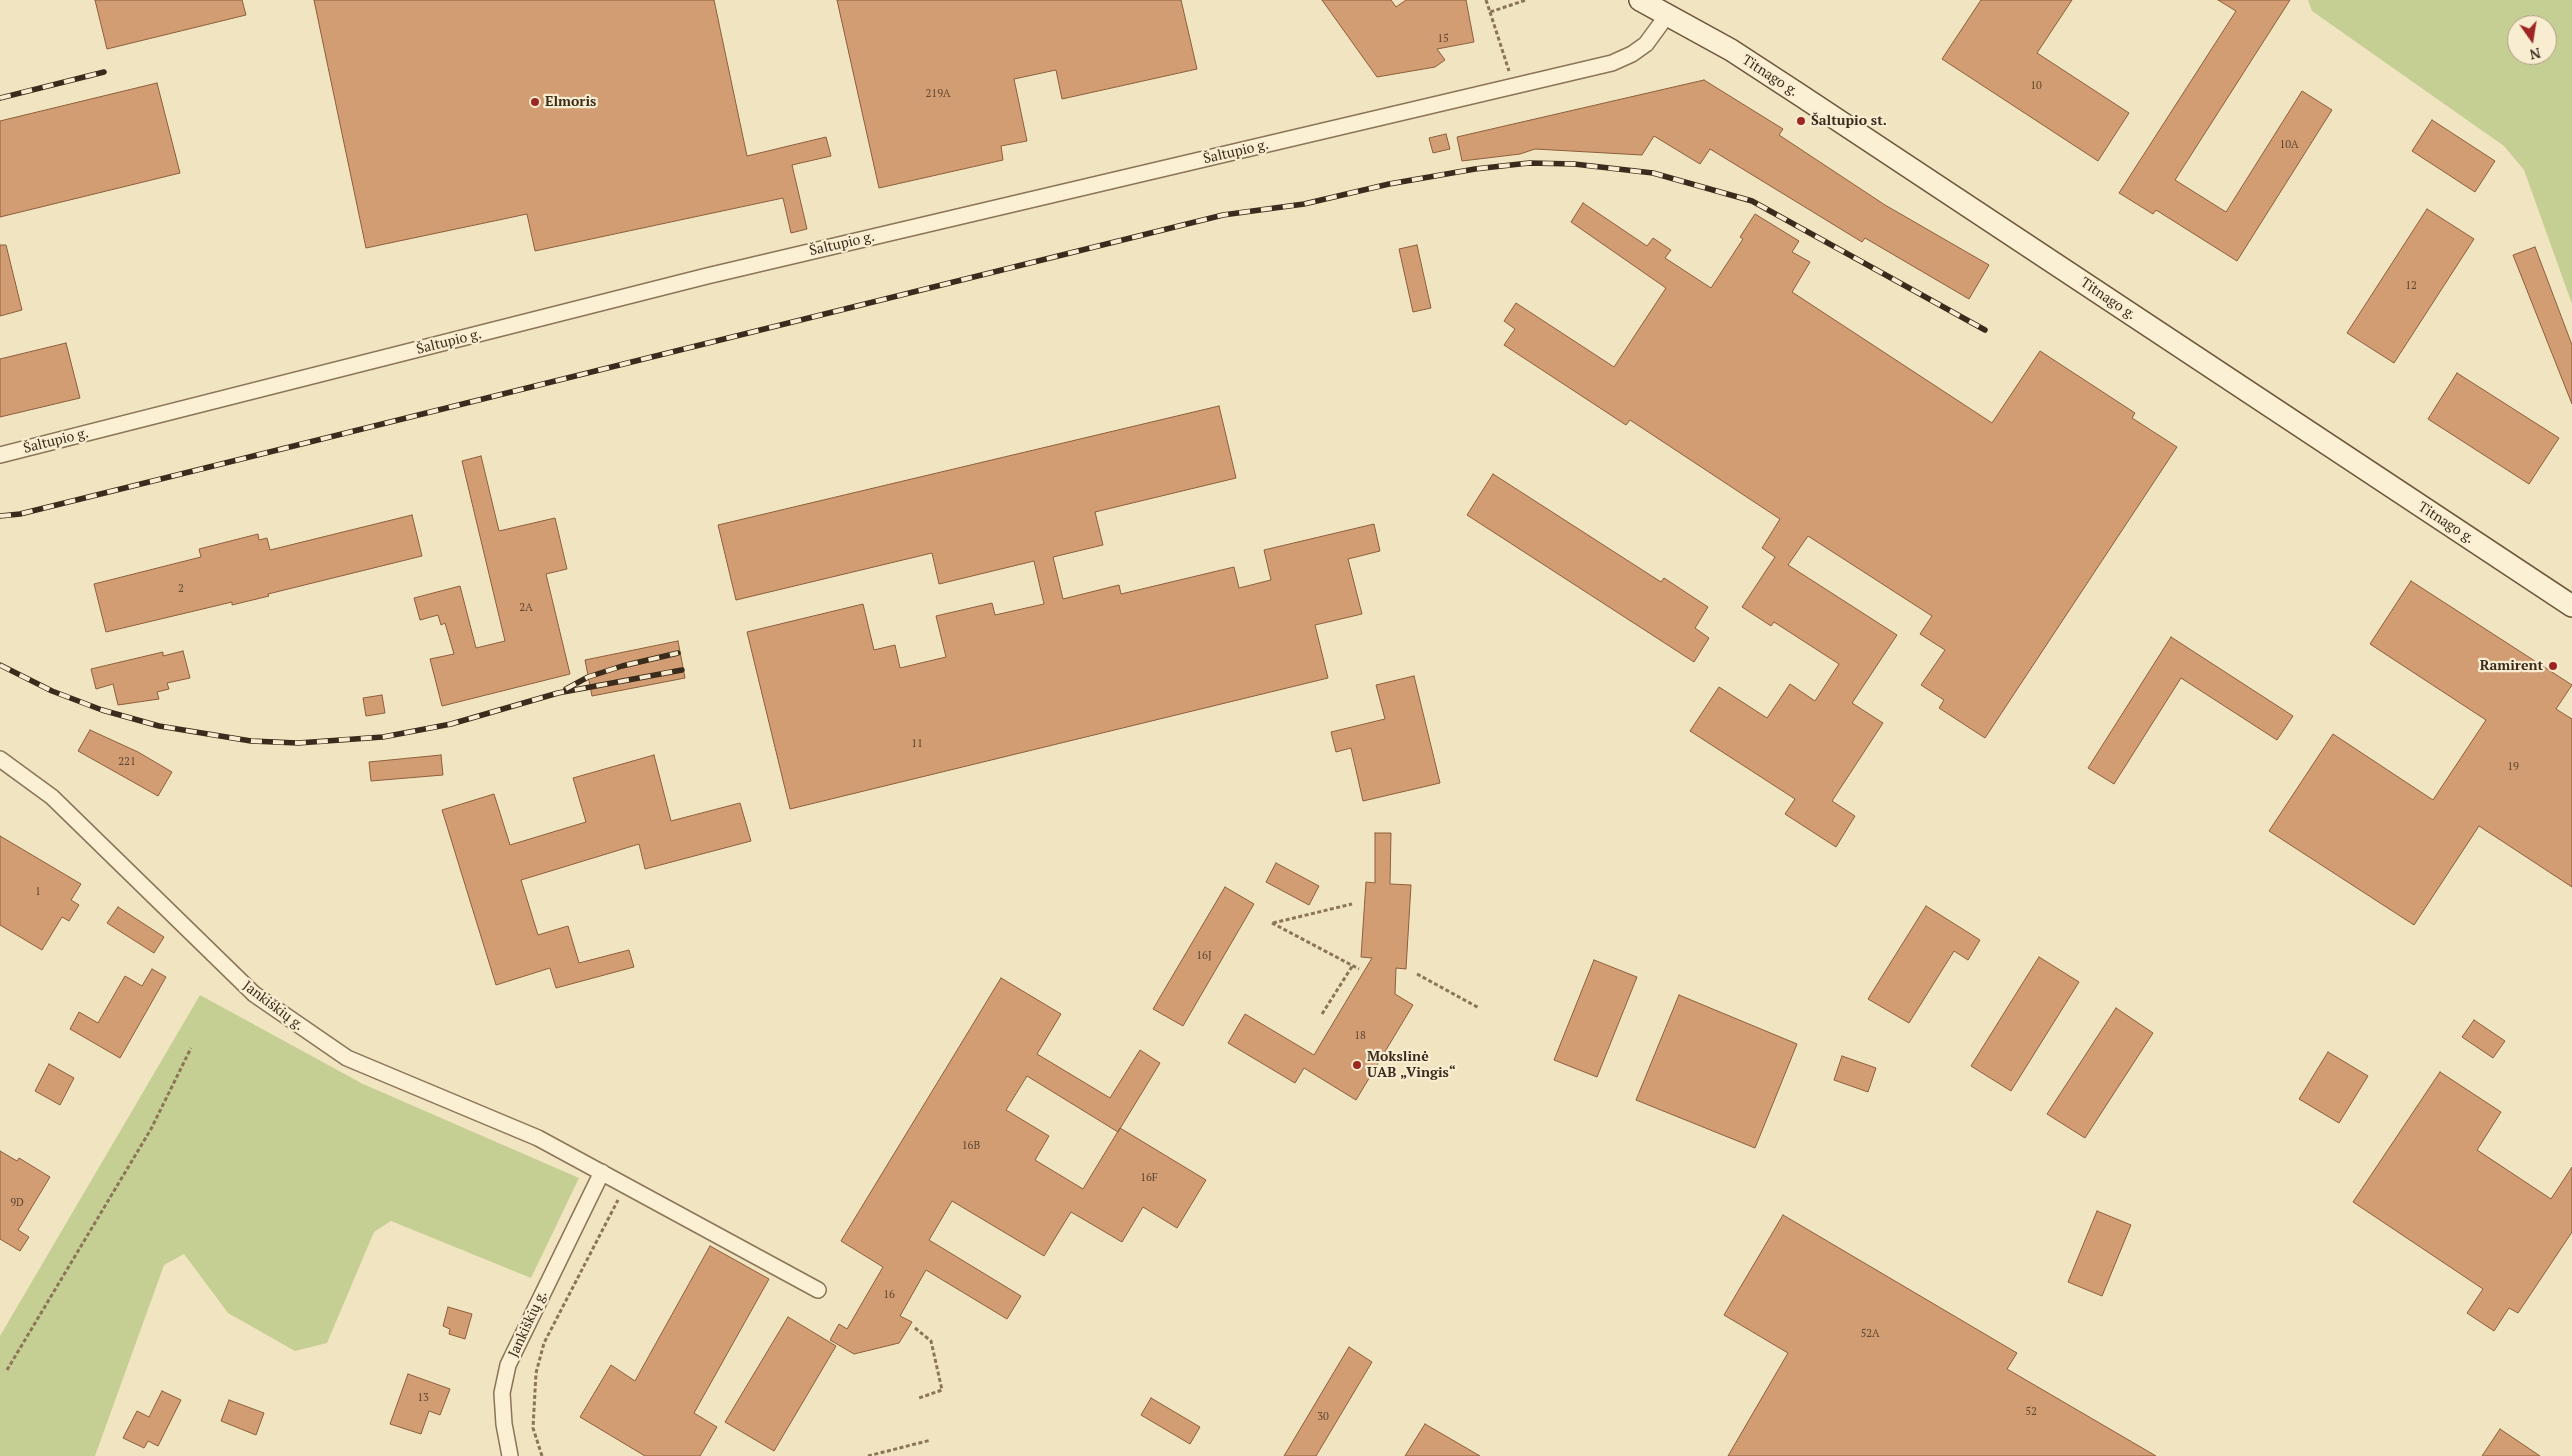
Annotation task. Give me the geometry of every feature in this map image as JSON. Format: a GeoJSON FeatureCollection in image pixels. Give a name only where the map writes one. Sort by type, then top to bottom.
{"type":"FeatureCollection","features":[{"type":"Feature","properties":{"kind":"street","name":"Titnago g."},"geometry":{"type":"LineString","coordinates":[[1640,0],[1730,50],[1800,95],[2572,606]]}},
{"type":"Feature","properties":{"kind":"street","name":"Šaltupio g."},"geometry":{"type":"LineString","coordinates":[[0,456],[707,276],[1612,63],[1632,54],[1646,44],[1668,14]]}},
{"type":"Feature","properties":{"kind":"street","name":"Jankiškių g."},"geometry":{"type":"LineString","coordinates":[[0,759],[18,770],[52,797],[254,994],[347,1058],[538,1138],[626,1184],[818,1290]]}},
{"type":"Feature","properties":{"kind":"street","name":"Jankiškių g."},"geometry":{"type":"LineString","coordinates":[[510,1456],[504,1424],[502,1393],[508,1365],[602,1172]]}},
{"type":"Feature","properties":{"kind":"path"},"geometry":{"type":"LineString","coordinates":[[1486,0],[1514,86]]}},
{"type":"Feature","properties":{"kind":"path"},"geometry":{"type":"LineString","coordinates":[[1490,12],[1526,0]]}},
{"type":"Feature","properties":{"kind":"path"},"geometry":{"type":"LineString","coordinates":[[1352,904],[1272,923],[1359,969]]}},
{"type":"Feature","properties":{"kind":"path"},"geometry":{"type":"LineString","coordinates":[[1322,1014],[1353,965]]}},
{"type":"Feature","properties":{"kind":"path"},"geometry":{"type":"LineString","coordinates":[[1417,974],[1479,1008]]}},
{"type":"Feature","properties":{"kind":"path"},"geometry":{"type":"LineString","coordinates":[[8,1370],[151,1129],[191,1048]]}},
{"type":"Feature","properties":{"kind":"path"},"geometry":{"type":"LineString","coordinates":[[542,1456],[533,1428],[536,1373],[544,1343],[626,1184]]}},
{"type":"Feature","properties":{"kind":"path"},"geometry":{"type":"LineString","coordinates":[[915,1328],[931,1341],[942,1390],[919,1398]]}},
{"type":"Feature","properties":{"kind":"path"},"geometry":{"type":"LineString","coordinates":[[868,1456],[931,1440]]}},
{"type":"Feature","properties":{"kind":"green space"},"geometry":{"type":"Polygon","coordinates":[[[2308,0],[2572,0],[2572,304],[2524,170],[2504,146],[2312,11],[2308,0]]]}},
{"type":"Feature","properties":{"kind":"green space"},"geometry":{"type":"Polygon","coordinates":[[[200,995],[363,1084],[579,1178],[531,1278],[391,1221],[374,1232],[327,1343],[295,1351],[228,1313],[184,1254],[164,1265],[95,1456],[0,1456],[0,1336],[200,995]]]}},
{"type":"Feature","properties":{"kind":"building"},"geometry":{"type":"Polygon","coordinates":[[[95,0],[242,0],[246,15],[107,49],[95,0]]]}},
{"type":"Feature","properties":{"kind":"building","name":"Elmoris"},"geometry":{"type":"Polygon","coordinates":[[[314,0],[714,0],[747,156],[826,137],[831,156],[792,165],[807,229],[791,233],[783,198],[535,251],[527,214],[366,248],[314,0]]]}},
{"type":"Feature","properties":{"kind":"building"},"geometry":{"type":"Polygon","coordinates":[[[837,0],[1181,0],[1197,69],[1062,99],[1056,70],[1014,79],[1027,141],[1001,146],[1003,160],[879,188],[837,0]]]}},
{"type":"Feature","properties":{"kind":"building"},"geometry":{"type":"Polygon","coordinates":[[[1322,0],[1391,0],[1396,7],[1406,0],[1466,0],[1474,42],[1437,49],[1445,60],[1435,67],[1377,77],[1322,0]]]}},
{"type":"Feature","properties":{"kind":"building"},"geometry":{"type":"Polygon","coordinates":[[[1981,0],[2072,0],[2037,53],[2129,113],[2098,161],[1942,59],[1981,0]]]}},
{"type":"Feature","properties":{"kind":"building"},"geometry":{"type":"Polygon","coordinates":[[[2218,0],[2290,0],[2175,180],[2226,212],[2302,91],[2332,110],[2237,261],[2156,210],[2153,214],[2119,193],[2236,11],[2218,0]]]}},
{"type":"Feature","properties":{"kind":"building"},"geometry":{"type":"Polygon","coordinates":[[[1704,80],[1783,129],[1779,135],[1885,205],[1989,265],[1969,299],[1865,238],[1862,242],[1710,149],[1700,164],[1654,136],[1642,155],[1535,149],[1520,154],[1462,161],[1457,137],[1704,80]]]}},
{"type":"Feature","properties":{"kind":"building"},"geometry":{"type":"Polygon","coordinates":[[[157,83],[180,173],[0,217],[0,121],[157,83]]]}},
{"type":"Feature","properties":{"kind":"building"},"geometry":{"type":"Polygon","coordinates":[[[2432,120],[2495,161],[2475,192],[2412,151],[2432,120]]]}},
{"type":"Feature","properties":{"kind":"building"},"geometry":{"type":"Polygon","coordinates":[[[1446,134],[1450,149],[1433,153],[1429,138],[1446,134]]]}},
{"type":"Feature","properties":{"kind":"building"},"geometry":{"type":"Polygon","coordinates":[[[1583,203],[1647,246],[1653,238],[1671,250],[1665,258],[1711,288],[1743,239],[1740,237],[1755,214],[1799,241],[1792,252],[1810,262],[1792,292],[1992,423],[2040,351],[2135,413],[2132,418],[2177,447],[1985,738],[1939,708],[1944,700],[1921,685],[1945,650],[1920,634],[1932,616],[1808,536],[1788,565],[1897,635],[1852,703],[1883,723],[1832,801],[1855,816],[1836,847],[1785,814],[1795,799],[1690,731],[1719,687],[1767,718],[1790,684],[1815,701],[1839,664],[1774,622],[1771,626],[1742,607],[1775,557],[1762,548],[1780,519],[1630,420],[1626,425],[1504,345],[1515,329],[1504,321],[1516,303],[1614,367],[1666,288],[1571,222],[1583,203]]]}},
{"type":"Feature","properties":{"kind":"building"},"geometry":{"type":"Polygon","coordinates":[[[2427,209],[2474,239],[2394,363],[2347,333],[2427,209]]]}},
{"type":"Feature","properties":{"kind":"building"},"geometry":{"type":"Polygon","coordinates":[[[0,245],[6,245],[22,310],[0,316],[0,245]]]}},
{"type":"Feature","properties":{"kind":"building"},"geometry":{"type":"Polygon","coordinates":[[[1417,245],[1431,308],[1413,312],[1399,249],[1417,245]]]}},
{"type":"Feature","properties":{"kind":"building"},"geometry":{"type":"Polygon","coordinates":[[[2535,247],[2572,345],[2572,404],[2513,255],[2535,247]]]}},
{"type":"Feature","properties":{"kind":"building"},"geometry":{"type":"Polygon","coordinates":[[[66,343],[80,398],[0,417],[0,359],[66,343]]]}},
{"type":"Feature","properties":{"kind":"building"},"geometry":{"type":"Polygon","coordinates":[[[2457,373],[2559,438],[2529,484],[2428,419],[2457,373]]]}},
{"type":"Feature","properties":{"kind":"building"},"geometry":{"type":"Polygon","coordinates":[[[1219,406],[1236,478],[1095,512],[1103,545],[1053,557],[1063,599],[1119,585],[1121,594],[1234,567],[1239,588],[1271,580],[1264,550],[1374,524],[1380,551],[1348,559],[1362,614],[1315,625],[1328,678],[790,809],[747,632],[863,604],[874,650],[895,645],[900,668],[946,657],[936,616],[992,603],[995,615],[1044,604],[1034,561],[939,584],[932,553],[736,600],[718,525],[1219,406]]]}},
{"type":"Feature","properties":{"kind":"building"},"geometry":{"type":"Polygon","coordinates":[[[481,456],[499,531],[555,518],[567,569],[546,574],[570,674],[442,706],[430,659],[454,654],[445,623],[441,625],[438,615],[420,620],[414,598],[460,586],[476,648],[505,641],[462,461],[481,456]]]}},
{"type":"Feature","properties":{"kind":"building"},"geometry":{"type":"Polygon","coordinates":[[[1493,474],[1661,582],[1664,578],[1708,607],[1695,628],[1709,638],[1694,662],[1467,515],[1493,474]]]}},
{"type":"Feature","properties":{"kind":"building"},"geometry":{"type":"Polygon","coordinates":[[[412,515],[422,556],[268,594],[269,596],[232,605],[232,602],[106,632],[94,584],[201,557],[199,549],[258,534],[259,540],[267,538],[270,550],[412,515]]]}},
{"type":"Feature","properties":{"kind":"building"},"geometry":{"type":"Polygon","coordinates":[[[2411,581],[2572,685],[2556,709],[2572,719],[2572,887],[2479,826],[2414,925],[2269,831],[2333,734],[2433,800],[2486,720],[2370,644],[2411,581]]]}},
{"type":"Feature","properties":{"kind":"building"},"geometry":{"type":"Polygon","coordinates":[[[2171,637],[2293,716],[2277,740],[2181,678],[2114,784],[2088,768],[2171,637]]]}},
{"type":"Feature","properties":{"kind":"building"},"geometry":{"type":"Polygon","coordinates":[[[678,641],[685,678],[592,696],[585,660],[678,641]]]}},
{"type":"Feature","properties":{"kind":"building"},"geometry":{"type":"Polygon","coordinates":[[[183,651],[190,678],[167,683],[169,689],[157,692],[159,699],[118,705],[113,684],[96,689],[91,669],[163,652],[163,656],[183,651]]]}},
{"type":"Feature","properties":{"kind":"building"},"geometry":{"type":"Polygon","coordinates":[[[1414,676],[1440,783],[1363,801],[1351,748],[1336,752],[1331,732],[1385,719],[1376,685],[1414,676]]]}},
{"type":"Feature","properties":{"kind":"building"},"geometry":{"type":"Polygon","coordinates":[[[382,695],[385,713],[366,716],[363,698],[382,695]]]}},
{"type":"Feature","properties":{"kind":"building"},"geometry":{"type":"Polygon","coordinates":[[[90,730],[138,752],[172,772],[158,796],[78,751],[90,730]]]}},
{"type":"Feature","properties":{"kind":"building"},"geometry":{"type":"Polygon","coordinates":[[[441,755],[443,775],[371,781],[369,762],[441,755]]]}},
{"type":"Feature","properties":{"kind":"building"},"geometry":{"type":"Polygon","coordinates":[[[654,755],[671,821],[740,803],[751,841],[645,869],[639,844],[521,880],[538,935],[568,926],[579,963],[629,950],[634,967],[556,988],[550,968],[496,985],[442,810],[494,794],[510,845],[586,822],[573,778],[654,755]]]}},
{"type":"Feature","properties":{"kind":"building"},"geometry":{"type":"Polygon","coordinates":[[[1375,833],[1391,833],[1390,884],[1411,885],[1406,969],[1396,968],[1395,994],[1413,1005],[1356,1100],[1304,1068],[1295,1083],[1228,1043],[1245,1014],[1314,1055],[1372,958],[1361,957],[1366,882],[1375,883],[1375,833]]]}},
{"type":"Feature","properties":{"kind":"building"},"geometry":{"type":"Polygon","coordinates":[[[0,836],[81,884],[71,900],[79,905],[69,921],[62,917],[42,950],[0,925],[0,836]]]}},
{"type":"Feature","properties":{"kind":"building"},"geometry":{"type":"Polygon","coordinates":[[[1276,863],[1319,886],[1309,905],[1266,882],[1276,863]]]}},
{"type":"Feature","properties":{"kind":"building"},"geometry":{"type":"Polygon","coordinates":[[[1225,887],[1254,904],[1183,1026],[1153,1009],[1225,887]]]}},
{"type":"Feature","properties":{"kind":"building"},"geometry":{"type":"Polygon","coordinates":[[[1926,906],[1980,940],[1968,960],[1954,951],[1909,1023],[1868,999],[1926,906]]]}},
{"type":"Feature","properties":{"kind":"building"},"geometry":{"type":"Polygon","coordinates":[[[118,907],[164,937],[154,953],[107,923],[118,907]]]}},
{"type":"Feature","properties":{"kind":"building"},"geometry":{"type":"Polygon","coordinates":[[[2039,957],[2079,982],[2011,1091],[1971,1066],[2039,957]]]}},
{"type":"Feature","properties":{"kind":"building"},"geometry":{"type":"Polygon","coordinates":[[[1594,960],[1637,977],[1597,1077],[1554,1060],[1594,960]]]}},
{"type":"Feature","properties":{"kind":"building"},"geometry":{"type":"Polygon","coordinates":[[[152,969],[166,977],[120,1058],[70,1029],[79,1012],[98,1023],[125,976],[142,986],[152,969]]]}},
{"type":"Feature","properties":{"kind":"building"},"geometry":{"type":"Polygon","coordinates":[[[1001,978],[1061,1014],[1037,1054],[1110,1098],[1140,1050],[1160,1063],[1120,1128],[1206,1180],[1177,1228],[1143,1207],[1122,1242],[1071,1212],[1044,1256],[952,1201],[929,1240],[1021,1296],[1007,1319],[926,1270],[900,1316],[912,1322],[899,1343],[854,1354],[830,1340],[839,1324],[847,1329],[883,1267],[841,1241],[1001,978]],[[1027,1076],[1006,1110],[1049,1136],[1035,1160],[1083,1189],[1118,1132],[1027,1076]]]}},
{"type":"Feature","properties":{"kind":"building"},"geometry":{"type":"Polygon","coordinates":[[[1679,995],[1797,1044],[1755,1148],[1636,1100],[1679,995]]]}},
{"type":"Feature","properties":{"kind":"building"},"geometry":{"type":"Polygon","coordinates":[[[2116,1008],[2153,1033],[2085,1138],[2047,1114],[2116,1008]]]}},
{"type":"Feature","properties":{"kind":"building"},"geometry":{"type":"Polygon","coordinates":[[[2474,1020],[2505,1041],[2493,1058],[2462,1037],[2474,1020]]]}},
{"type":"Feature","properties":{"kind":"building"},"geometry":{"type":"Polygon","coordinates":[[[2328,1052],[2368,1076],[2339,1123],[2299,1099],[2328,1052]]]}},
{"type":"Feature","properties":{"kind":"building"},"geometry":{"type":"Polygon","coordinates":[[[1842,1056],[1876,1068],[1868,1092],[1834,1080],[1842,1056]]]}},
{"type":"Feature","properties":{"kind":"building"},"geometry":{"type":"Polygon","coordinates":[[[49,1064],[74,1078],[60,1105],[35,1091],[49,1064]]]}},
{"type":"Feature","properties":{"kind":"building"},"geometry":{"type":"Polygon","coordinates":[[[2440,1072],[2501,1112],[2477,1150],[2551,1199],[2572,1167],[2572,1232],[2518,1313],[2509,1308],[2494,1331],[2467,1313],[2483,1289],[2353,1202],[2440,1072]]]}},
{"type":"Feature","properties":{"kind":"building"},"geometry":{"type":"Polygon","coordinates":[[[0,1151],[17,1161],[19,1158],[50,1177],[18,1230],[29,1237],[20,1251],[0,1239],[0,1151]]]}},
{"type":"Feature","properties":{"kind":"building"},"geometry":{"type":"Polygon","coordinates":[[[2097,1211],[2131,1225],[2102,1296],[2068,1282],[2097,1211]]]}},
{"type":"Feature","properties":{"kind":"building"},"geometry":{"type":"Polygon","coordinates":[[[1783,1215],[2017,1353],[2007,1369],[2156,1456],[1728,1456],[1788,1353],[1724,1315],[1783,1215]]]}},
{"type":"Feature","properties":{"kind":"building"},"geometry":{"type":"Polygon","coordinates":[[[710,1246],[769,1279],[694,1413],[717,1427],[700,1456],[645,1456],[580,1417],[611,1365],[635,1381],[710,1246]]]}},
{"type":"Feature","properties":{"kind":"building"},"geometry":{"type":"Polygon","coordinates":[[[448,1307],[472,1314],[465,1339],[449,1334],[450,1329],[443,1326],[448,1307]]]}},
{"type":"Feature","properties":{"kind":"building"},"geometry":{"type":"Polygon","coordinates":[[[788,1317],[836,1346],[774,1451],[725,1422],[788,1317]]]}},
{"type":"Feature","properties":{"kind":"building"},"geometry":{"type":"Polygon","coordinates":[[[1349,1347],[1372,1362],[1316,1456],[1284,1456],[1349,1347]]]}},
{"type":"Feature","properties":{"kind":"building"},"geometry":{"type":"Polygon","coordinates":[[[408,1374],[450,1389],[440,1415],[429,1411],[421,1434],[390,1424],[408,1374]]]}},
{"type":"Feature","properties":{"kind":"building"},"geometry":{"type":"Polygon","coordinates":[[[162,1391],[181,1400],[158,1446],[148,1441],[144,1448],[123,1438],[137,1411],[149,1417],[162,1391]]]}},
{"type":"Feature","properties":{"kind":"building"},"geometry":{"type":"Polygon","coordinates":[[[1151,1398],[1200,1427],[1190,1444],[1141,1415],[1151,1398]]]}},
{"type":"Feature","properties":{"kind":"building"},"geometry":{"type":"Polygon","coordinates":[[[229,1400],[264,1413],[256,1435],[221,1421],[229,1400]]]}},
{"type":"Feature","properties":{"kind":"building"},"geometry":{"type":"Polygon","coordinates":[[[1425,1424],[1480,1456],[1405,1456],[1425,1424]]]}},
{"type":"Feature","properties":{"kind":"building"},"geometry":{"type":"Polygon","coordinates":[[[2500,1429],[2540,1456],[2482,1456],[2500,1429]]]}},
{"type":"Feature","properties":{"kind":"railway"},"geometry":{"type":"LineString","coordinates":[[0,98],[104,72]]}},
{"type":"Feature","properties":{"kind":"railway"},"geometry":{"type":"LineString","coordinates":[[0,516],[20,514],[1223,215],[1304,204],[1389,184],[1475,169],[1529,163],[1574,164],[1653,173],[1752,201],[1985,330]]}},
{"type":"Feature","properties":{"kind":"railway"},"geometry":{"type":"LineString","coordinates":[[566,689],[588,677],[622,666],[678,653]]}},
{"type":"Feature","properties":{"kind":"railway"},"geometry":{"type":"LineString","coordinates":[[0,665],[52,691],[102,710],[159,726],[251,741],[298,743],[383,737],[451,724],[558,693],[682,670]]}},
{"type":"Feature","properties":{"kind":"place","name":"Elmoris"},"geometry":{"type":"Point","coordinates":[535,102]}},
{"type":"Feature","properties":{"kind":"place","name":"Šaltupio st."},"geometry":{"type":"Point","coordinates":[1801,121]}},
{"type":"Feature","properties":{"kind":"place","name":"Ramirent"},"geometry":{"type":"Point","coordinates":[2553,666]}},
{"type":"Feature","properties":{"kind":"place","name":"Mokslinė UAB „Vingis“"},"geometry":{"type":"Point","coordinates":[1357,1065]}}]}
